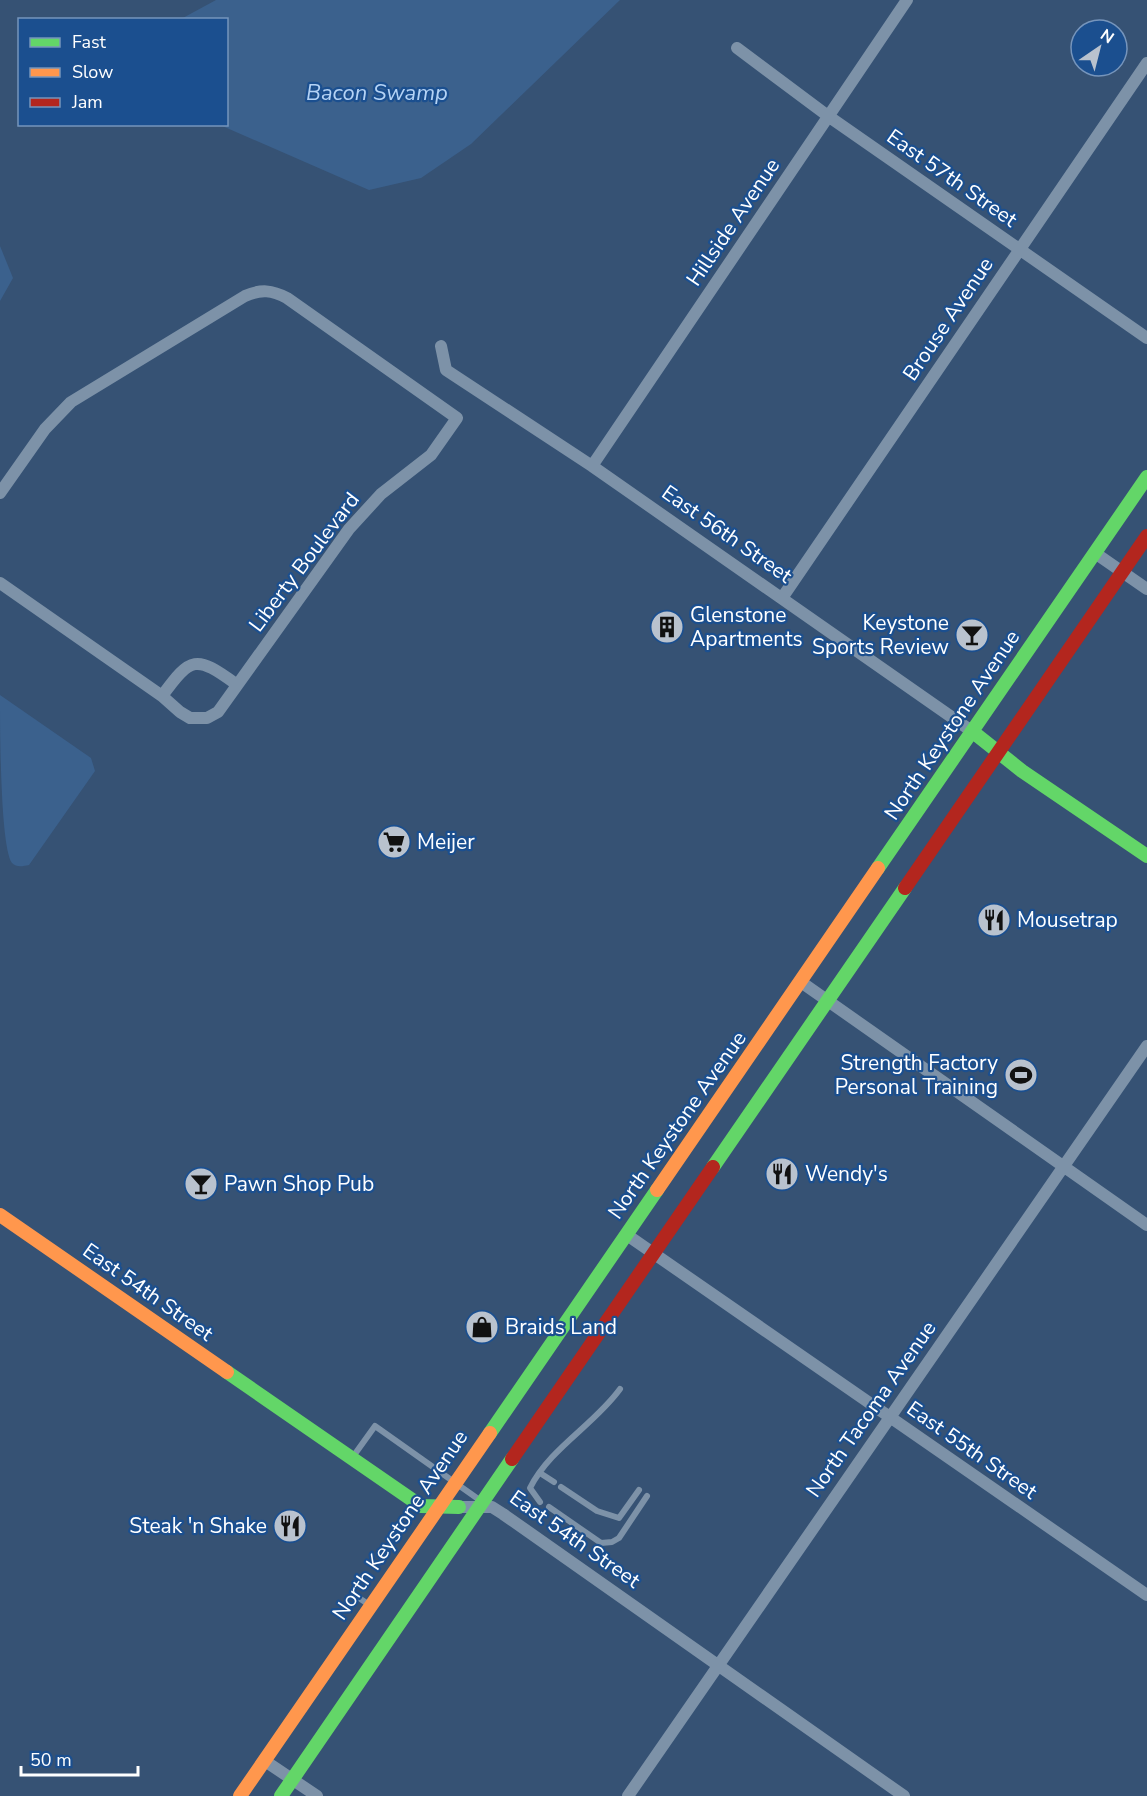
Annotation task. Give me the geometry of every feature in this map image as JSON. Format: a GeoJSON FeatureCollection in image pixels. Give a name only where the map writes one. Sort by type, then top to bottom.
{"type":"FeatureCollection","features":[{"type":"Feature","properties":{"kind":"main road","name":"North Keystone Avenue"},"geometry":{"type":"LineString","coordinates":[[240,1796],[1147,477]]}},
{"type":"Feature","properties":{"kind":"main road"},"geometry":{"type":"LineString","coordinates":[[281,1796],[1147,536]]}},
{"type":"Feature","properties":{"kind":"main road","name":"East 56th Street"},"geometry":{"type":"LineString","coordinates":[[972,732],[998,754],[1147,856]]}},
{"type":"Feature","properties":{"kind":"main road","name":"East 54th Street"},"geometry":{"type":"LineString","coordinates":[[0,1215],[422,1506],[459,1507]]}},
{"type":"Feature","properties":{"kind":"street","name":"Hillside Avenue"},"geometry":{"type":"LineString","coordinates":[[592,466],[907,0]]}},
{"type":"Feature","properties":{"kind":"street","name":"East 57th Street"},"geometry":{"type":"LineString","coordinates":[[737,48],[828,116],[1147,338]]}},
{"type":"Feature","properties":{"kind":"street","name":"Brouse Avenue"},"geometry":{"type":"LineString","coordinates":[[783,598],[1147,63]]}},
{"type":"Feature","properties":{"kind":"street","name":"Liberty Boulevard"},"geometry":{"type":"LineString","coordinates":[[0,493],[45,429],[71,402],[245,296],[261,291],[273,292],[287,298],[457,418],[425,462],[387,488],[355,522],[218,712],[211,717],[200,720],[186,716],[162,696],[0,583]]}},
{"type":"Feature","properties":{"kind":"street","name":"East 56th Street"},"geometry":{"type":"LineString","coordinates":[[441,346],[446,370],[592,466],[972,732]]}},
{"type":"Feature","properties":{"kind":"street"},"geometry":{"type":"LineString","coordinates":[[1095,553],[1147,589]]}},
{"type":"Feature","properties":{"kind":"street"},"geometry":{"type":"LineString","coordinates":[[162,696],[178,673],[198,664],[212,667],[236,684]]}},
{"type":"Feature","properties":{"kind":"street"},"geometry":{"type":"LineString","coordinates":[[801,982],[1147,1225]]}},
{"type":"Feature","properties":{"kind":"street","name":"North Tacoma Avenue"},"geometry":{"type":"LineString","coordinates":[[628,1796],[1147,1046]]}},
{"type":"Feature","properties":{"kind":"street","name":"East 55th Street"},"geometry":{"type":"LineString","coordinates":[[627,1235],[1147,1595]]}},
{"type":"Feature","properties":{"kind":"street","name":"East 54th Street"},"geometry":{"type":"LineString","coordinates":[[459,1507],[481,1504],[492,1507],[904,1796]]}},
{"type":"Feature","properties":{"kind":"street"},"geometry":{"type":"LineString","coordinates":[[265,1761],[317,1796]]}},
{"type":"Feature","properties":{"kind":"lane"},"geometry":{"type":"LineString","coordinates":[[540,1502],[530,1488],[540,1473],[620,1389]]}},
{"type":"Feature","properties":{"kind":"lane"},"geometry":{"type":"LineString","coordinates":[[352,1458],[375,1426],[481,1504]]}},
{"type":"Feature","properties":{"kind":"lane"},"geometry":{"type":"LineString","coordinates":[[540,1473],[554,1482]]}},
{"type":"Feature","properties":{"kind":"lane"},"geometry":{"type":"LineString","coordinates":[[561,1487],[597,1511],[619,1518],[639,1490]]}},
{"type":"Feature","properties":{"kind":"lane"},"geometry":{"type":"LineString","coordinates":[[549,1507],[601,1543],[612,1542],[619,1538],[647,1496]]}},
{"type":"Feature","properties":{"kind":"lane"},"geometry":{"type":"LineString","coordinates":[[356,1596],[370,1606]]}},
{"type":"Feature","properties":{"kind":"water","name":"Bacon Swamp"},"geometry":{"type":"Polygon","coordinates":[[[216,0],[620,0],[471,144],[421,178],[369,190],[222,126],[228,126],[228,18],[183,18],[216,0]]]}},
{"type":"Feature","properties":{"kind":"water"},"geometry":{"type":"Polygon","coordinates":[[[0,246],[13,278],[0,301],[0,246]]]}},
{"type":"Feature","properties":{"kind":"water"},"geometry":{"type":"Polygon","coordinates":[[[0,695],[91,758],[95,771],[29,865],[16,866],[12,863],[8,852],[3,810],[0,695]]]}},
{"type":"Feature","properties":{"kind":"traffic: fast"},"geometry":{"type":"LineString","coordinates":[[878,868],[1147,477]]}},
{"type":"Feature","properties":{"kind":"traffic: fast"},"geometry":{"type":"LineString","coordinates":[[973,732],[1022,771],[1147,856]]}},
{"type":"Feature","properties":{"kind":"traffic: fast"},"geometry":{"type":"LineString","coordinates":[[713,1167],[905,888]]}},
{"type":"Feature","properties":{"kind":"traffic: fast"},"geometry":{"type":"LineString","coordinates":[[490,1433],[657,1190]]}},
{"type":"Feature","properties":{"kind":"traffic: fast"},"geometry":{"type":"LineString","coordinates":[[227,1372],[421,1506],[459,1507]]}},
{"type":"Feature","properties":{"kind":"traffic: fast"},"geometry":{"type":"LineString","coordinates":[[281,1796],[512,1459]]}},
{"type":"Feature","properties":{"kind":"traffic: slow"},"geometry":{"type":"LineString","coordinates":[[657,1190],[878,868]]}},
{"type":"Feature","properties":{"kind":"traffic: slow"},"geometry":{"type":"LineString","coordinates":[[0,1215],[227,1372]]}},
{"type":"Feature","properties":{"kind":"traffic: slow"},"geometry":{"type":"LineString","coordinates":[[240,1796],[490,1433]]}},
{"type":"Feature","properties":{"kind":"traffic: jam"},"geometry":{"type":"LineString","coordinates":[[905,888],[1147,536]]}},
{"type":"Feature","properties":{"kind":"traffic: jam"},"geometry":{"type":"LineString","coordinates":[[512,1459],[713,1167]]}},
{"type":"Feature","properties":{"kind":"place","name":"Glenstone Apartments"},"geometry":{"type":"Point","coordinates":[667,627]}},
{"type":"Feature","properties":{"kind":"place","name":"Keystone Sports Review"},"geometry":{"type":"Point","coordinates":[972,635]}},
{"type":"Feature","properties":{"kind":"place","name":"Meijer"},"geometry":{"type":"Point","coordinates":[394,842]}},
{"type":"Feature","properties":{"kind":"place","name":"Mousetrap"},"geometry":{"type":"Point","coordinates":[994,920]}},
{"type":"Feature","properties":{"kind":"place","name":"Strength Factory Personal Training"},"geometry":{"type":"Point","coordinates":[1021,1075]}},
{"type":"Feature","properties":{"kind":"place","name":"Wendy's"},"geometry":{"type":"Point","coordinates":[782,1174]}},
{"type":"Feature","properties":{"kind":"place","name":"Pawn Shop Pub"},"geometry":{"type":"Point","coordinates":[201,1184]}},
{"type":"Feature","properties":{"kind":"place","name":"Braids Land"},"geometry":{"type":"Point","coordinates":[482,1327]}},
{"type":"Feature","properties":{"kind":"place","name":"Steak 'n Shake"},"geometry":{"type":"Point","coordinates":[290,1526]}}]}
